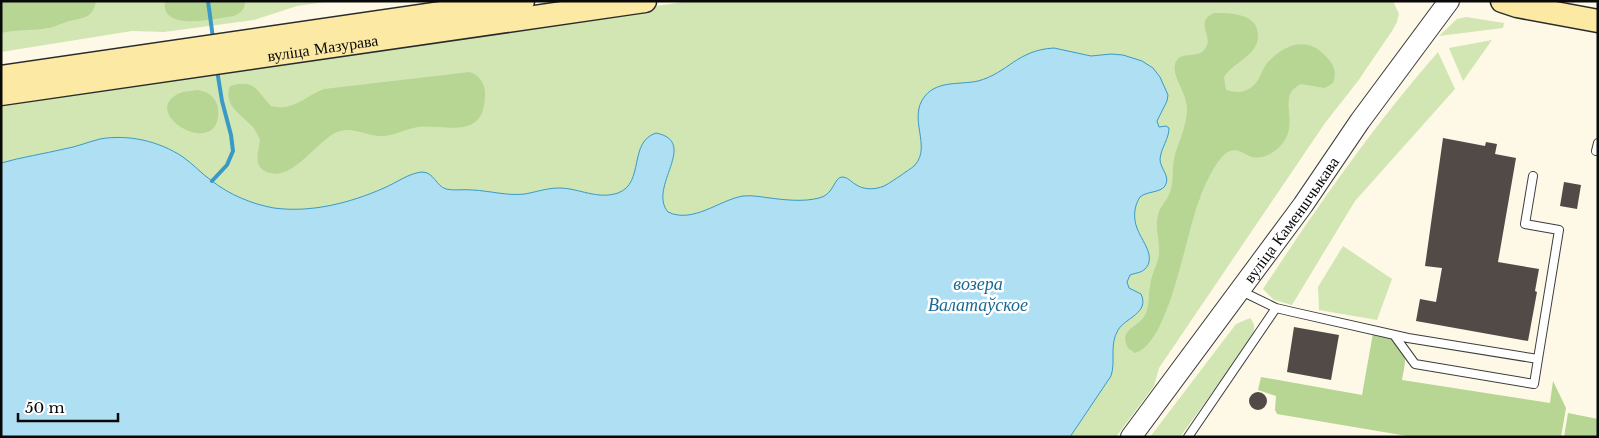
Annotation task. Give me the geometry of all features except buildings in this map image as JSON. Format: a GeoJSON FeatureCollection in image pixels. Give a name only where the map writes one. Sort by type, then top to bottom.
{"type":"FeatureCollection","features":[{"type":"Feature","properties":{"kind":"main road","name":"вуліца Мазурава"},"geometry":{"type":"LineString","coordinates":[[1,94],[168,62],[523,1]]}},
{"type":"Feature","properties":{"kind":"main road","name":"вуліца Мазурава"},"geometry":{"type":"LineString","coordinates":[[258,48],[645,1]]}},
{"type":"Feature","properties":{"kind":"main road"},"geometry":{"type":"LineString","coordinates":[[1502,1],[1517,6],[1598,21]]}},
{"type":"Feature","properties":{"kind":"main road","name":"вуліца Мазурава"},"geometry":{"type":"LineString","coordinates":[[1,77],[168,62]]}},
{"type":"Feature","properties":{"kind":"street","name":"вуліца Каменшчыкава"},"geometry":{"type":"LineString","coordinates":[[1131,437],[1303,205],[1360,121],[1449,1]]}},
{"type":"Feature","properties":{"kind":"lane"},"geometry":{"type":"LineString","coordinates":[[1394,335],[1415,364],[1534,384],[1559,230],[1525,224],[1533,176]]}},
{"type":"Feature","properties":{"kind":"lane"},"geometry":{"type":"LineString","coordinates":[[1239,290],[1276,308],[1394,335],[1538,359]]}},
{"type":"Feature","properties":{"kind":"lane"},"geometry":{"type":"LineString","coordinates":[[1188,437],[1276,308]]}},
{"type":"Feature","properties":{"kind":"green space"},"geometry":{"type":"Polygon","coordinates":[[[1,1],[332,1],[297,6],[254,20],[164,32],[132,31],[1,52],[1,1]]]}},
{"type":"Feature","properties":{"kind":"green space"},"geometry":{"type":"Polygon","coordinates":[[[1,1],[96,2],[92,12],[84,18],[51,27],[1,33],[1,1]]]}},
{"type":"Feature","properties":{"kind":"green space"},"geometry":{"type":"Polygon","coordinates":[[[165,1],[245,1],[242,10],[234,16],[191,21],[171,17],[166,11],[165,1]]]}},
{"type":"Feature","properties":{"kind":"green space","name":"возера Валатаўское"},"geometry":{"type":"Polygon","coordinates":[[[690,1],[1393,1],[1399,14],[1392,31],[1358,81],[1325,123],[1159,368],[1154,386],[1116,437],[1,437],[1,103],[690,1]]]}},
{"type":"Feature","properties":{"kind":"green space"},"geometry":{"type":"Polygon","coordinates":[[[1214,13],[1242,16],[1254,23],[1257,28],[1257,43],[1253,50],[1224,77],[1226,90],[1239,92],[1249,89],[1255,85],[1268,62],[1283,49],[1299,44],[1315,48],[1323,53],[1333,66],[1334,80],[1333,83],[1325,88],[1301,84],[1294,89],[1290,95],[1289,102],[1288,133],[1281,145],[1274,151],[1266,156],[1257,158],[1233,150],[1225,154],[1216,164],[1205,186],[1195,214],[1175,284],[1158,329],[1147,345],[1135,353],[1128,348],[1125,337],[1130,329],[1142,319],[1148,308],[1152,276],[1159,254],[1158,215],[1171,188],[1174,159],[1184,130],[1187,111],[1187,104],[1176,75],[1175,65],[1180,57],[1197,54],[1205,49],[1208,39],[1205,21],[1214,13]]]}},
{"type":"Feature","properties":{"kind":"green space"},"geometry":{"type":"Polygon","coordinates":[[[1466,17],[1504,23],[1503,28],[1439,36],[1457,19],[1466,17]]]}},
{"type":"Feature","properties":{"kind":"green space"},"geometry":{"type":"Polygon","coordinates":[[[1492,40],[1463,81],[1449,48],[1492,40]]]}},
{"type":"Feature","properties":{"kind":"green space"},"geometry":{"type":"Polygon","coordinates":[[[1438,52],[1455,89],[1355,201],[1292,305],[1274,300],[1263,289],[1346,168],[1438,52]]]}},
{"type":"Feature","properties":{"kind":"green space"},"geometry":{"type":"Polygon","coordinates":[[[470,72],[482,81],[485,96],[483,110],[478,119],[470,125],[451,128],[418,127],[381,136],[350,130],[340,131],[323,141],[296,165],[287,171],[277,174],[267,172],[259,166],[260,139],[231,104],[228,93],[230,86],[238,84],[250,85],[271,106],[286,107],[324,89],[470,72]]]}},
{"type":"Feature","properties":{"kind":"green space"},"geometry":{"type":"Polygon","coordinates":[[[198,90],[211,95],[218,107],[218,117],[213,128],[205,133],[183,128],[173,121],[168,112],[168,103],[176,95],[198,90]]]}},
{"type":"Feature","properties":{"kind":"green space"},"geometry":{"type":"Polygon","coordinates":[[[1343,246],[1392,279],[1377,320],[1319,310],[1318,287],[1343,246]]]}},
{"type":"Feature","properties":{"kind":"green space"},"geometry":{"type":"Polygon","coordinates":[[[1250,318],[1254,331],[1250,340],[1180,437],[1150,437],[1236,324],[1250,318]]]}},
{"type":"Feature","properties":{"kind":"green space"},"geometry":{"type":"Polygon","coordinates":[[[1373,333],[1389,338],[1398,344],[1405,360],[1402,380],[1550,403],[1553,381],[1566,408],[1561,437],[1413,437],[1277,414],[1275,410],[1276,396],[1258,390],[1261,377],[1362,395],[1373,333]]]}},
{"type":"Feature","properties":{"kind":"green space"},"geometry":{"type":"Polygon","coordinates":[[[1568,413],[1598,419],[1598,437],[1564,437],[1568,413]]]}},
{"type":"Feature","properties":{"kind":"water","name":"возера Валатаўское"},"geometry":{"type":"Polygon","coordinates":[[[1054,48],[1091,56],[1123,55],[1142,61],[1153,68],[1160,77],[1168,95],[1157,121],[1159,127],[1166,126],[1169,128],[1160,159],[1167,182],[1160,190],[1140,197],[1136,204],[1135,212],[1136,224],[1147,248],[1149,259],[1145,269],[1130,275],[1127,282],[1129,288],[1141,294],[1142,306],[1136,315],[1118,330],[1113,347],[1111,376],[1070,437],[1,437],[1,163],[100,139],[121,137],[143,140],[174,151],[226,191],[258,204],[274,208],[302,209],[330,206],[358,198],[384,188],[407,176],[422,172],[429,174],[440,185],[449,190],[525,194],[559,188],[610,195],[626,188],[635,172],[642,145],[647,138],[656,133],[668,138],[673,146],[674,155],[663,190],[663,202],[668,212],[677,215],[687,215],[743,196],[794,200],[819,198],[828,193],[837,180],[842,177],[865,188],[873,189],[884,186],[915,165],[920,157],[921,141],[918,113],[920,105],[930,91],[943,85],[978,81],[997,73],[1031,53],[1054,48]]]}},
{"type":"Feature","properties":{"kind":"waterway"},"geometry":{"type":"LineString","coordinates":[[208,1],[213,38]]}},
{"type":"Feature","properties":{"kind":"waterway"},"geometry":{"type":"LineString","coordinates":[[212,181],[227,165],[233,151],[217,70]]}}]}
